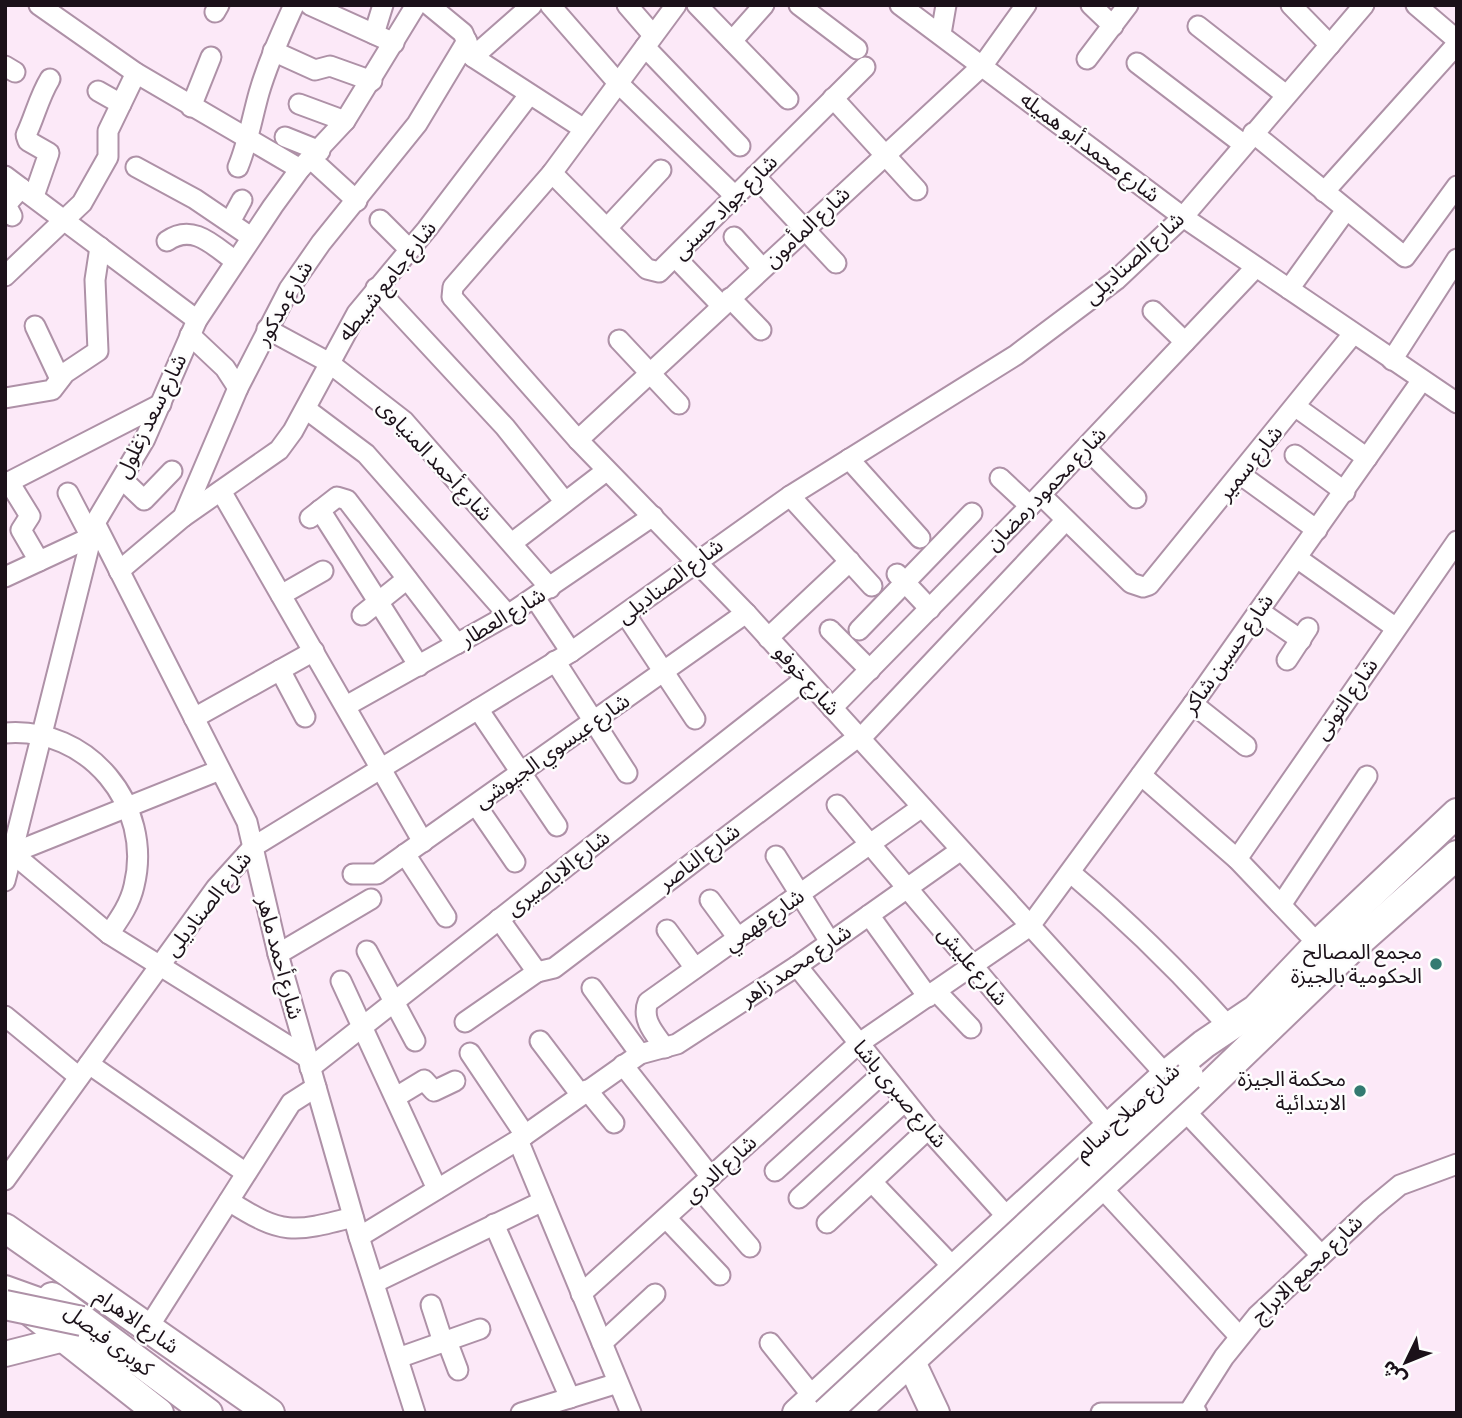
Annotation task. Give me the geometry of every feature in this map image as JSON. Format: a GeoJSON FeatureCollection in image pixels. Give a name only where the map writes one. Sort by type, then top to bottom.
{"type":"FeatureCollection","features":[{"type":"Feature","properties":{"kind":"highway","name":"شارع صلاح سالم"},"geometry":{"type":"LineString","coordinates":[[812,1408],[881,1337],[1110,1127],[1177,1076],[1229,1027],[1256,1009],[1318,944],[1456,813]]}},
{"type":"Feature","properties":{"kind":"highway","name":"شارع صلاح سالم"},"geometry":{"type":"LineString","coordinates":[[854,1413],[1184,1110],[1353,947],[1457,855]]}},
{"type":"Feature","properties":{"kind":"highway"},"geometry":{"type":"LineString","coordinates":[[812,1408],[1177,1076],[1256,1009]]}},
{"type":"Feature","properties":{"kind":"highway","name":"شارع الاهرام"},"geometry":{"type":"LineString","coordinates":[[5,1228],[270,1413]]}},
{"type":"Feature","properties":{"kind":"highway"},"geometry":{"type":"LineString","coordinates":[[5,1290],[73,1330],[159,1413]]}},
{"type":"Feature","properties":{"kind":"highway"},"geometry":{"type":"LineString","coordinates":[[923,1298],[925,1325],[936,1339]]}},
{"type":"Feature","properties":{"kind":"highway"},"geometry":{"type":"LineString","coordinates":[[53,1301],[193,1413]]}},
{"type":"Feature","properties":{"kind":"highway","name":"كوبرى فيصل"},"geometry":{"type":"LineString","coordinates":[[53,1301],[73,1330],[208,1413]]}},
{"type":"Feature","properties":{"kind":"highway"},"geometry":{"type":"LineString","coordinates":[[5,1305],[73,1330]]}},
{"type":"Feature","properties":{"kind":"highway"},"geometry":{"type":"LineString","coordinates":[[881,1337],[903,1351],[911,1362],[935,1413]]}},
{"type":"Feature","properties":{"kind":"main road","name":"كوبرى فيصل"},"geometry":{"type":"LineString","coordinates":[[5,1275],[53,1301]]}},
{"type":"Feature","properties":{"kind":"main road"},"geometry":{"type":"LineString","coordinates":[[5,1290],[53,1301]]}},
{"type":"Feature","properties":{"kind":"main road"},"geometry":{"type":"LineString","coordinates":[[5,1354],[73,1330]]}},
{"type":"Feature","properties":{"kind":"street"},"geometry":{"type":"LineString","coordinates":[[39,5],[136,73],[249,141],[311,160]]}},
{"type":"Feature","properties":{"kind":"street"},"geometry":{"type":"LineString","coordinates":[[238,167],[249,141],[258,95],[273,51],[294,5]]}},
{"type":"Feature","properties":{"kind":"street"},"geometry":{"type":"LineString","coordinates":[[310,5],[394,43]]}},
{"type":"Feature","properties":{"kind":"street"},"geometry":{"type":"LineString","coordinates":[[374,34],[383,5]]}},
{"type":"Feature","properties":{"kind":"street","name":"شارع سعد زغلول"},"geometry":{"type":"LineString","coordinates":[[5,881],[8,852],[93,530],[161,404],[194,328],[235,261],[311,160],[345,121],[372,81],[416,5]]}},
{"type":"Feature","properties":{"kind":"street"},"geometry":{"type":"LineString","coordinates":[[429,5],[463,33],[470,49],[529,95],[584,129]]}},
{"type":"Feature","properties":{"kind":"street","name":"شارع مدكور"},"geometry":{"type":"LineString","coordinates":[[119,571],[183,517],[237,388],[289,289],[321,243],[417,124],[470,49],[532,5]]}},
{"type":"Feature","properties":{"kind":"street"},"geometry":{"type":"LineString","coordinates":[[550,5],[618,83],[734,196]]}},
{"type":"Feature","properties":{"kind":"street"},"geometry":{"type":"LineString","coordinates":[[627,5],[649,41],[740,146]]}},
{"type":"Feature","properties":{"kind":"street"},"geometry":{"type":"LineString","coordinates":[[552,173],[676,5]]}},
{"type":"Feature","properties":{"kind":"street"},"geometry":{"type":"LineString","coordinates":[[697,5],[788,99]]}},
{"type":"Feature","properties":{"kind":"street"},"geometry":{"type":"LineString","coordinates":[[732,41],[764,5]]}},
{"type":"Feature","properties":{"kind":"street","name":"شارع جواد حسنى"},"geometry":{"type":"LineString","coordinates":[[552,173],[652,272],[659,272],[833,98],[861,58],[799,5]]}},
{"type":"Feature","properties":{"kind":"street","name":"شارع محمد أبو هميله"},"geometry":{"type":"LineString","coordinates":[[900,5],[1183,218],[1457,403]]}},
{"type":"Feature","properties":{"kind":"street"},"geometry":{"type":"LineString","coordinates":[[941,34],[946,5]]}},
{"type":"Feature","properties":{"kind":"street","name":"شارع المأمون"},"geometry":{"type":"LineString","coordinates":[[578,440],[982,65],[1026,5]]}},
{"type":"Feature","properties":{"kind":"street"},"geometry":{"type":"LineString","coordinates":[[1091,5],[1113,26]]}},
{"type":"Feature","properties":{"kind":"street"},"geometry":{"type":"LineString","coordinates":[[1087,59],[1128,5]]}},
{"type":"Feature","properties":{"kind":"street"},"geometry":{"type":"LineString","coordinates":[[1292,5],[1330,45]]}},
{"type":"Feature","properties":{"kind":"street","name":"شارع الصناديلى"},"geometry":{"type":"LineString","coordinates":[[5,1180],[231,869],[253,847],[563,657],[626,615],[790,496],[1016,355],[1116,280],[1183,218],[1248,138],[1364,5]]}},
{"type":"Feature","properties":{"kind":"street"},"geometry":{"type":"LineString","coordinates":[[1324,192],[1457,42],[1416,5]]}},
{"type":"Feature","properties":{"kind":"street"},"geometry":{"type":"LineString","coordinates":[[1198,26],[1286,95]]}},
{"type":"Feature","properties":{"kind":"street"},"geometry":{"type":"LineString","coordinates":[[273,51],[315,70],[346,64],[372,81]]}},
{"type":"Feature","properties":{"kind":"street"},"geometry":{"type":"LineString","coordinates":[[191,107],[211,57]]}},
{"type":"Feature","properties":{"kind":"street"},"geometry":{"type":"LineString","coordinates":[[1137,63],[1324,192],[1402,256],[1410,254],[1457,186]]}},
{"type":"Feature","properties":{"kind":"street"},"geometry":{"type":"LineString","coordinates":[[5,276],[82,203],[108,157],[107,135],[136,73]]}},
{"type":"Feature","properties":{"kind":"street"},"geometry":{"type":"LineString","coordinates":[[12,216],[6,206],[49,153],[28,141],[26,135],[40,104],[39,96],[50,79]]}},
{"type":"Feature","properties":{"kind":"street"},"geometry":{"type":"LineString","coordinates":[[98,91],[121,104]]}},
{"type":"Feature","properties":{"kind":"street","name":"شارع جامع شبيطه"},"geometry":{"type":"LineString","coordinates":[[183,517],[279,450],[306,409],[328,362],[357,313],[529,95]]}},
{"type":"Feature","properties":{"kind":"street"},"geometry":{"type":"LineString","coordinates":[[833,98],[917,190]]}},
{"type":"Feature","properties":{"kind":"street"},"geometry":{"type":"LineString","coordinates":[[299,104],[345,121]]}},
{"type":"Feature","properties":{"kind":"street"},"geometry":{"type":"LineString","coordinates":[[285,137],[357,201]]}},
{"type":"Feature","properties":{"kind":"street"},"geometry":{"type":"LineString","coordinates":[[135,167],[251,237]]}},
{"type":"Feature","properties":{"kind":"street"},"geometry":{"type":"LineString","coordinates":[[607,228],[661,170]]}},
{"type":"Feature","properties":{"kind":"street","name":"شارع خوفو"},"geometry":{"type":"LineString","coordinates":[[552,173],[453,287],[452,296],[606,471],[746,613],[1030,926],[1177,1076]]}},
{"type":"Feature","properties":{"kind":"street"},"geometry":{"type":"LineString","coordinates":[[754,176],[836,262]]}},
{"type":"Feature","properties":{"kind":"street"},"geometry":{"type":"LineString","coordinates":[[20,187],[100,247],[194,328],[237,388]]}},
{"type":"Feature","properties":{"kind":"street"},"geometry":{"type":"LineString","coordinates":[[230,222],[242,200]]}},
{"type":"Feature","properties":{"kind":"street"},"geometry":{"type":"LineString","coordinates":[[1289,289],[1346,210]]}},
{"type":"Feature","properties":{"kind":"street"},"geometry":{"type":"LineString","coordinates":[[380,220],[409,249]]}},
{"type":"Feature","properties":{"kind":"street"},"geometry":{"type":"LineString","coordinates":[[167,241],[177,234],[189,232],[200,236],[235,261]]}},
{"type":"Feature","properties":{"kind":"street"},"geometry":{"type":"LineString","coordinates":[[734,237],[762,268]]}},
{"type":"Feature","properties":{"kind":"street"},"geometry":{"type":"LineString","coordinates":[[5,398],[52,390],[60,379],[98,351],[94,280],[100,247]]}},
{"type":"Feature","properties":{"kind":"street"},"geometry":{"type":"LineString","coordinates":[[675,257],[761,330]]}},
{"type":"Feature","properties":{"kind":"street"},"geometry":{"type":"LineString","coordinates":[[1392,360],[1456,262]]}},
{"type":"Feature","properties":{"kind":"street","name":"شارع محمود رمضان"},"geometry":{"type":"LineString","coordinates":[[832,708],[1086,448],[1256,267]]}},
{"type":"Feature","properties":{"kind":"street"},"geometry":{"type":"LineString","coordinates":[[376,288],[442,356],[565,502]]}},
{"type":"Feature","properties":{"kind":"street"},"geometry":{"type":"LineString","coordinates":[[1153,311],[1185,342]]}},
{"type":"Feature","properties":{"kind":"street"},"geometry":{"type":"LineString","coordinates":[[35,326],[60,379]]}},
{"type":"Feature","properties":{"kind":"street","name":"شارع أحمد المنياوى"},"geometry":{"type":"LineString","coordinates":[[267,329],[328,362],[404,421],[512,543],[542,593],[563,657],[593,721],[627,773]]}},
{"type":"Feature","properties":{"kind":"street","name":"شارع سمير"},"geometry":{"type":"LineString","coordinates":[[1066,520],[1131,583],[1143,587],[1154,580],[1353,334]]}},
{"type":"Feature","properties":{"kind":"street"},"geometry":{"type":"LineString","coordinates":[[619,340],[679,404]]}},
{"type":"Feature","properties":{"kind":"street","name":"شارع حسين شاكر"},"geometry":{"type":"LineString","coordinates":[[932,994],[1030,926],[1193,705],[1422,380]]}},
{"type":"Feature","properties":{"kind":"street"},"geometry":{"type":"LineString","coordinates":[[39,561],[21,530],[30,516],[7,483],[161,404]]}},
{"type":"Feature","properties":{"kind":"street"},"geometry":{"type":"LineString","coordinates":[[1296,407],[1367,458]]}},
{"type":"Feature","properties":{"kind":"street"},"geometry":{"type":"LineString","coordinates":[[306,409],[366,454],[508,615]]}},
{"type":"Feature","properties":{"kind":"street"},"geometry":{"type":"LineString","coordinates":[[189,448],[205,461]]}},
{"type":"Feature","properties":{"kind":"street"},"geometry":{"type":"LineString","coordinates":[[1086,448],[1136,498]]}},
{"type":"Feature","properties":{"kind":"street"},"geometry":{"type":"LineString","coordinates":[[1295,455],[1345,492]]}},
{"type":"Feature","properties":{"kind":"street"},"geometry":{"type":"LineString","coordinates":[[849,459],[920,537]]}},
{"type":"Feature","properties":{"kind":"street"},"geometry":{"type":"LineString","coordinates":[[122,479],[144,500],[172,471]]}},
{"type":"Feature","properties":{"kind":"street"},"geometry":{"type":"LineString","coordinates":[[512,543],[606,471]]}},
{"type":"Feature","properties":{"kind":"street"},"geometry":{"type":"LineString","coordinates":[[1241,475],[1317,530]]}},
{"type":"Feature","properties":{"kind":"street"},"geometry":{"type":"LineString","coordinates":[[1000,478],[1066,520]]}},
{"type":"Feature","properties":{"kind":"street"},"geometry":{"type":"LineString","coordinates":[[221,491],[423,842]]}},
{"type":"Feature","properties":{"kind":"street","name":"شارع أحمد ماهر"},"geometry":{"type":"LineString","coordinates":[[68,493],[119,571],[247,822],[278,954],[311,1071],[359,1237],[415,1413]]}},
{"type":"Feature","properties":{"kind":"street"},"geometry":{"type":"LineString","coordinates":[[790,496],[872,586]]}},
{"type":"Feature","properties":{"kind":"street"},"geometry":{"type":"LineString","coordinates":[[419,666],[379,602],[315,514],[337,497],[344,497],[457,644]]}},
{"type":"Feature","properties":{"kind":"street"},"geometry":{"type":"LineString","coordinates":[[859,629],[900,578],[972,513]]}},
{"type":"Feature","properties":{"kind":"street","name":"شارع العطار"},"geometry":{"type":"LineString","coordinates":[[346,706],[508,615],[653,516]]}},
{"type":"Feature","properties":{"kind":"street","name":"شارع الناصر"},"geometry":{"type":"LineString","coordinates":[[465,1022],[537,972],[554,968],[859,738],[1066,520]]}},
{"type":"Feature","properties":{"kind":"street"},"geometry":{"type":"LineString","coordinates":[[6,575],[39,561],[93,530]]}},
{"type":"Feature","properties":{"kind":"street","name":"شارع التونى"},"geometry":{"type":"LineString","coordinates":[[1237,859],[1457,541]]}},
{"type":"Feature","properties":{"kind":"street"},"geometry":{"type":"LineString","coordinates":[[1297,558],[1396,628]]}},
{"type":"Feature","properties":{"kind":"street"},"geometry":{"type":"LineString","coordinates":[[768,638],[850,561]]}},
{"type":"Feature","properties":{"kind":"street"},"geometry":{"type":"LineString","coordinates":[[281,594],[323,571]]}},
{"type":"Feature","properties":{"kind":"street"},"geometry":{"type":"LineString","coordinates":[[900,578],[930,609]]}},
{"type":"Feature","properties":{"kind":"street"},"geometry":{"type":"LineString","coordinates":[[362,615],[407,579]]}},
{"type":"Feature","properties":{"kind":"street"},"geometry":{"type":"LineString","coordinates":[[1259,611],[1304,634],[1287,660]]}},
{"type":"Feature","properties":{"kind":"street","name":"شارع عيسوي الجيوشى"},"geometry":{"type":"LineString","coordinates":[[353,874],[376,874],[746,613]]}},
{"type":"Feature","properties":{"kind":"street"},"geometry":{"type":"LineString","coordinates":[[626,615],[695,719]]}},
{"type":"Feature","properties":{"kind":"street"},"geometry":{"type":"LineString","coordinates":[[830,630],[870,670]]}},
{"type":"Feature","properties":{"kind":"street"},"geometry":{"type":"LineString","coordinates":[[194,719],[314,651]]}},
{"type":"Feature","properties":{"kind":"street"},"geometry":{"type":"LineString","coordinates":[[280,670],[304,717]]}},
{"type":"Feature","properties":{"kind":"street","name":"شارع الاباصيرى"},"geometry":{"type":"LineString","coordinates":[[148,1328],[311,1071],[363,1026],[806,679]]}},
{"type":"Feature","properties":{"kind":"street"},"geometry":{"type":"LineString","coordinates":[[1193,705],[1246,746]]}},
{"type":"Feature","properties":{"kind":"street"},"geometry":{"type":"LineString","coordinates":[[478,709],[557,827]]}},
{"type":"Feature","properties":{"kind":"street"},"geometry":{"type":"LineString","coordinates":[[5,733],[41,734],[69,744],[94,760],[114,782],[129,807],[136,833],[138,860],[134,887],[124,912],[109,933]]}},
{"type":"Feature","properties":{"kind":"street"},"geometry":{"type":"LineString","coordinates":[[8,852],[220,770]]}},
{"type":"Feature","properties":{"kind":"street"},"geometry":{"type":"LineString","coordinates":[[1141,775],[1237,859],[1318,944]]}},
{"type":"Feature","properties":{"kind":"street"},"geometry":{"type":"LineString","coordinates":[[1281,905],[1367,776]]}},
{"type":"Feature","properties":{"kind":"street"},"geometry":{"type":"LineString","coordinates":[[476,805],[515,862]]}},
{"type":"Feature","properties":{"kind":"street","name":"شارع عليش"},"geometry":{"type":"LineString","coordinates":[[836,805],[1110,1127]]}},
{"type":"Feature","properties":{"kind":"street","name":"شارع فهمي"},"geometry":{"type":"LineString","coordinates":[[665,1048],[648,1023],[644,1012],[648,1002],[922,807]]}},
{"type":"Feature","properties":{"kind":"street","name":"شارع محمد زاهر"},"geometry":{"type":"LineString","coordinates":[[359,1237],[522,1137],[640,1054],[677,1044],[797,966],[961,850]]}},
{"type":"Feature","properties":{"kind":"street"},"geometry":{"type":"LineString","coordinates":[[8,852],[109,933],[311,1071]]}},
{"type":"Feature","properties":{"kind":"street"},"geometry":{"type":"LineString","coordinates":[[405,854],[446,917]]}},
{"type":"Feature","properties":{"kind":"street"},"geometry":{"type":"LineString","coordinates":[[776,856],[830,942]]}},
{"type":"Feature","properties":{"kind":"street"},"geometry":{"type":"LineString","coordinates":[[1071,873],[1127,920],[1180,972],[1229,1027]]}},
{"type":"Feature","properties":{"kind":"street"},"geometry":{"type":"LineString","coordinates":[[278,954],[371,899]]}},
{"type":"Feature","properties":{"kind":"street"},"geometry":{"type":"LineString","coordinates":[[710,900],[738,938]]}},
{"type":"Feature","properties":{"kind":"street"},"geometry":{"type":"LineString","coordinates":[[869,915],[932,994],[971,1028]]}},
{"type":"Feature","properties":{"kind":"street"},"geometry":{"type":"LineString","coordinates":[[499,919],[537,972]]}},
{"type":"Feature","properties":{"kind":"street"},"geometry":{"type":"LineString","coordinates":[[667,930],[695,968]]}},
{"type":"Feature","properties":{"kind":"street"},"geometry":{"type":"LineString","coordinates":[[367,951],[415,1041]]}},
{"type":"Feature","properties":{"kind":"street","name":"شارع صبرى باشا"},"geometry":{"type":"LineString","coordinates":[[797,966],[928,1129],[1009,1219]]}},
{"type":"Feature","properties":{"kind":"street"},"geometry":{"type":"LineString","coordinates":[[341,981],[437,1189]]}},
{"type":"Feature","properties":{"kind":"street"},"geometry":{"type":"LineString","coordinates":[[592,988],[640,1054]]}},
{"type":"Feature","properties":{"kind":"street","name":"شارع الدرى"},"geometry":{"type":"LineString","coordinates":[[581,1294],[858,1044],[932,994]]}},
{"type":"Feature","properties":{"kind":"street"},"geometry":{"type":"LineString","coordinates":[[5,1016],[84,1071],[246,1172]]}},
{"type":"Feature","properties":{"kind":"street"},"geometry":{"type":"LineString","coordinates":[[540,1041],[614,1123]]}},
{"type":"Feature","properties":{"kind":"street"},"geometry":{"type":"LineString","coordinates":[[470,1053],[522,1137],[542,1201],[631,1413]]}},
{"type":"Feature","properties":{"kind":"street"},"geometry":{"type":"LineString","coordinates":[[623,1065],[750,1247]]}},
{"type":"Feature","properties":{"kind":"street"},"geometry":{"type":"LineString","coordinates":[[775,1171],[882,1074]]}},
{"type":"Feature","properties":{"kind":"street"},"geometry":{"type":"LineString","coordinates":[[396,1097],[424,1080],[434,1091],[455,1081]]}},
{"type":"Feature","properties":{"kind":"street"},"geometry":{"type":"LineString","coordinates":[[799,1198],[905,1101]]}},
{"type":"Feature","properties":{"kind":"street"},"geometry":{"type":"LineString","coordinates":[[1184,1110],[1321,1255]]}},
{"type":"Feature","properties":{"kind":"street"},"geometry":{"type":"LineString","coordinates":[[827,1223],[928,1129]]}},
{"type":"Feature","properties":{"kind":"street","name":"شارع مجمع الابراج"},"geometry":{"type":"LineString","coordinates":[[1189,1412],[1240,1336],[1321,1255],[1400,1185],[1457,1164]]}},
{"type":"Feature","properties":{"kind":"street"},"geometry":{"type":"LineString","coordinates":[[872,1182],[955,1269]]}},
{"type":"Feature","properties":{"kind":"street"},"geometry":{"type":"LineString","coordinates":[[1101,1186],[1240,1336]]}},
{"type":"Feature","properties":{"kind":"street"},"geometry":{"type":"LineString","coordinates":[[229,1201],[278,1228],[321,1225],[353,1217]]}},
{"type":"Feature","properties":{"kind":"street"},"geometry":{"type":"LineString","coordinates":[[374,1283],[542,1201]]}},
{"type":"Feature","properties":{"kind":"street"},"geometry":{"type":"LineString","coordinates":[[666,1217],[720,1275]]}},
{"type":"Feature","properties":{"kind":"street"},"geometry":{"type":"LineString","coordinates":[[494,1224],[570,1398]]}},
{"type":"Feature","properties":{"kind":"street"},"geometry":{"type":"LineString","coordinates":[[602,1343],[655,1294]]}},
{"type":"Feature","properties":{"kind":"street"},"geometry":{"type":"LineString","coordinates":[[431,1306],[458,1370]]}},
{"type":"Feature","properties":{"kind":"street"},"geometry":{"type":"LineString","coordinates":[[398,1359],[480,1329]]}},
{"type":"Feature","properties":{"kind":"street"},"geometry":{"type":"LineString","coordinates":[[770,1343],[812,1408]]}},
{"type":"Feature","properties":{"kind":"street"},"geometry":{"type":"LineString","coordinates":[[521,1413],[618,1383]]}},
{"type":"Feature","properties":{"kind":"street"},"geometry":{"type":"LineString","coordinates":[[1101,1413],[1197,1413]]}},
{"type":"Feature","properties":{"kind":"place","name":"مجمع المصالح الحكومية بالجيزة"},"geometry":{"type":"Point","coordinates":[1436,964]}},
{"type":"Feature","properties":{"kind":"place","name":"محكمة الجيزة الابتدائية"},"geometry":{"type":"Point","coordinates":[1360,1091]}}]}
